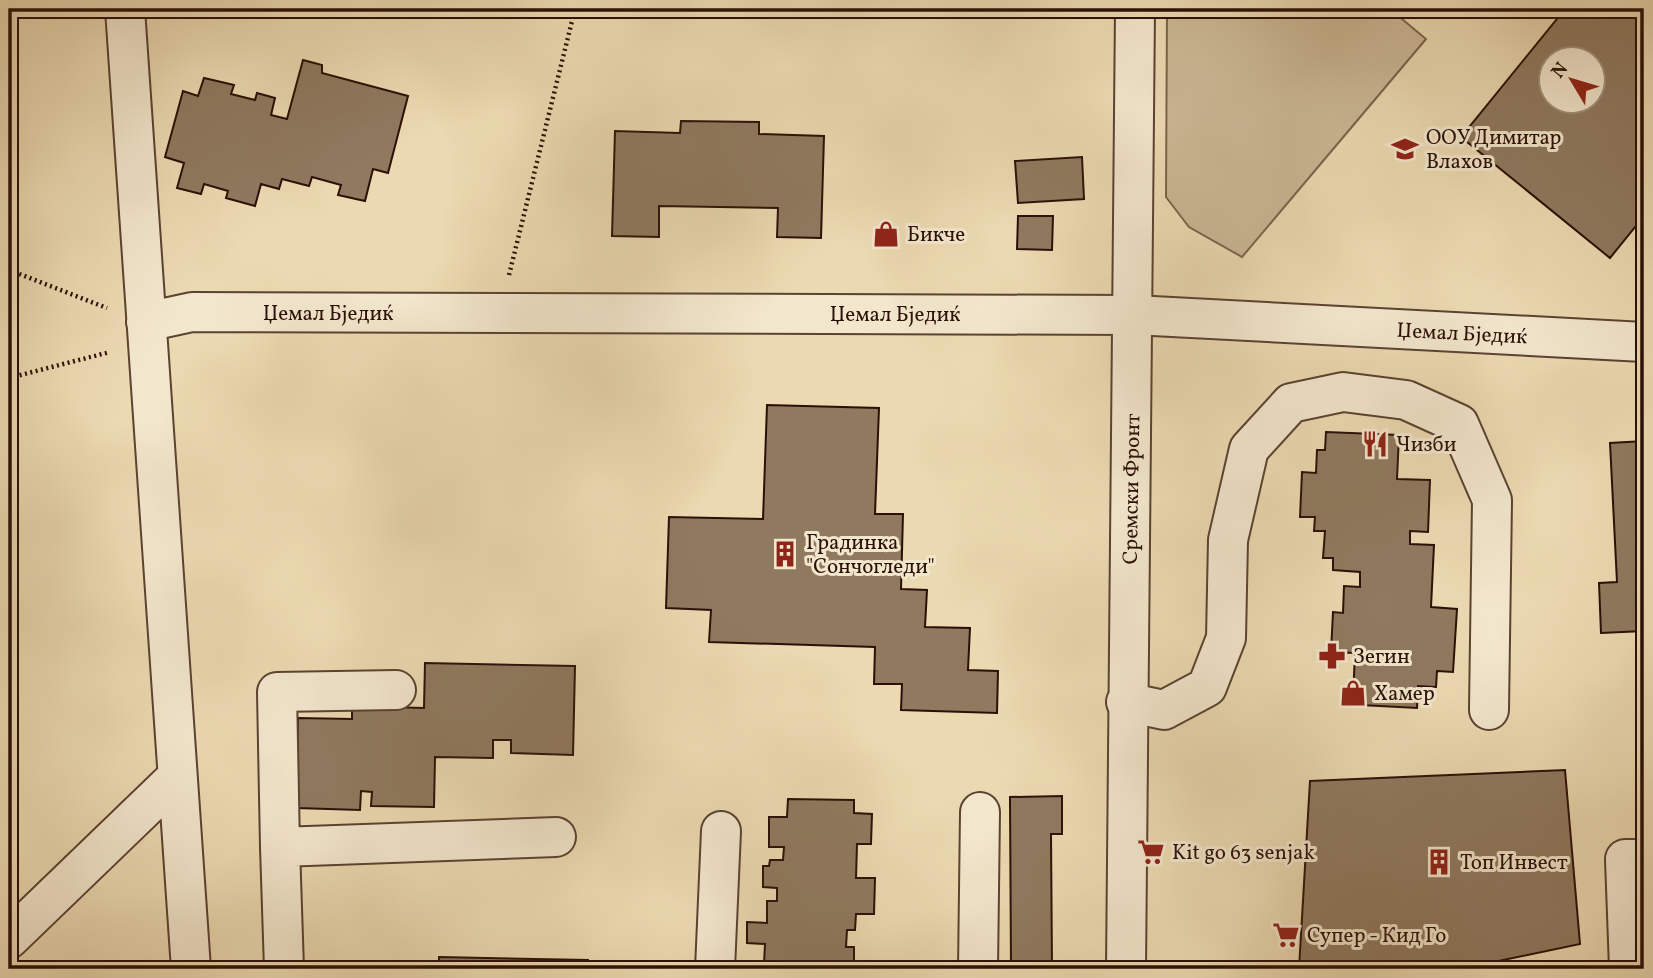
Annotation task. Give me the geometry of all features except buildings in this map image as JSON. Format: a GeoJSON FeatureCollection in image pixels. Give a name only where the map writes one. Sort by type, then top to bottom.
{"type":"FeatureCollection","features":[{"type":"Feature","properties":{"kind":"street"},"geometry":{"type":"LineString","coordinates":[[125,9],[191,969]]}},
{"type":"Feature","properties":{"kind":"street","name":"Сремски Фронт"},"geometry":{"type":"LineString","coordinates":[[1126,969],[1126,702],[1134,315],[1135,9]]}},
{"type":"Feature","properties":{"kind":"street","name":"Џемал Бједиќ"},"geometry":{"type":"LineString","coordinates":[[147,331],[192,312],[1134,315],[1644,342]]}},
{"type":"Feature","properties":{"kind":"street"},"geometry":{"type":"LineString","coordinates":[[1126,702],[1164,710],[1207,687],[1226,638],[1228,540],[1249,449],[1291,403],[1343,392],[1406,400],[1459,424],[1492,500],[1489,710]]}},
{"type":"Feature","properties":{"kind":"street"},"geometry":{"type":"LineString","coordinates":[[284,969],[277,692],[396,690]]}},
{"type":"Feature","properties":{"kind":"street"},"geometry":{"type":"LineString","coordinates":[[9,939],[177,777]]}},
{"type":"Feature","properties":{"kind":"street"},"geometry":{"type":"LineString","coordinates":[[978,969],[980,812]]}},
{"type":"Feature","properties":{"kind":"street"},"geometry":{"type":"LineString","coordinates":[[715,969],[721,831]]}},
{"type":"Feature","properties":{"kind":"street"},"geometry":{"type":"LineString","coordinates":[[280,847],[556,838]]}},
{"type":"Feature","properties":{"kind":"street"},"geometry":{"type":"LineString","coordinates":[[1629,969],[1625,859],[1644,859]]}},
{"type":"Feature","properties":{"kind":"path"},"geometry":{"type":"LineString","coordinates":[[499,313],[575,9]]}},
{"type":"Feature","properties":{"kind":"path"},"geometry":{"type":"LineString","coordinates":[[9,270],[111,309],[147,331]]}},
{"type":"Feature","properties":{"kind":"path"},"geometry":{"type":"LineString","coordinates":[[9,378],[147,331]]}},
{"type":"Feature","properties":{"kind":"shaded area"},"geometry":{"type":"Polygon","coordinates":[[[1167,9],[1390,9],[1426,39],[1242,257],[1189,227],[1166,197],[1167,9]]]}},
{"type":"Feature","properties":{"kind":"place","name":"ООУ Димитар Влахов"},"geometry":{"type":"Point","coordinates":[1405,149]}},
{"type":"Feature","properties":{"kind":"place","name":"Бикче"},"geometry":{"type":"Point","coordinates":[886,234]}},
{"type":"Feature","properties":{"kind":"place","name":"Чизби"},"geometry":{"type":"Point","coordinates":[1375,444]}},
{"type":"Feature","properties":{"kind":"place","name":"Градинка \"Сончогледи\""},"geometry":{"type":"Point","coordinates":[785,554]}},
{"type":"Feature","properties":{"kind":"place","name":"Зегин"},"geometry":{"type":"Point","coordinates":[1332,656]}},
{"type":"Feature","properties":{"kind":"place","name":"Хамер"},"geometry":{"type":"Point","coordinates":[1353,693]}},
{"type":"Feature","properties":{"kind":"place","name":"Kit go 63 senjak"},"geometry":{"type":"Point","coordinates":[1151,852]}},
{"type":"Feature","properties":{"kind":"place","name":"Топ Инвест"},"geometry":{"type":"Point","coordinates":[1439,862]}},
{"type":"Feature","properties":{"kind":"place","name":"Супер - Кид Го"},"geometry":{"type":"Point","coordinates":[1286,935]}}]}
